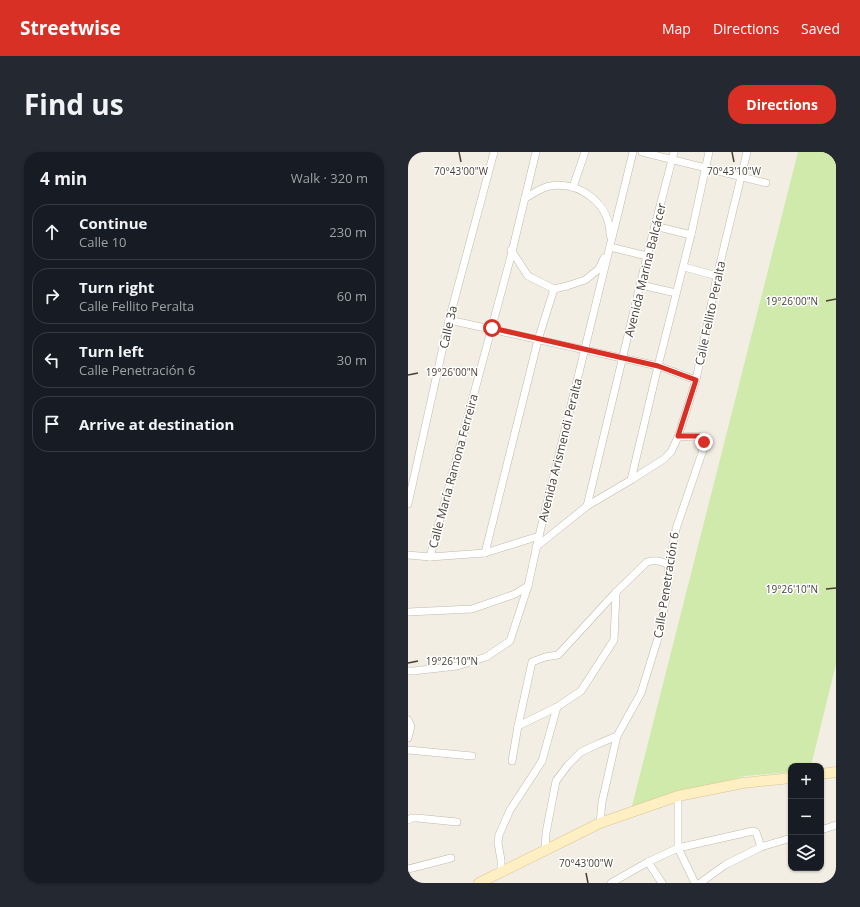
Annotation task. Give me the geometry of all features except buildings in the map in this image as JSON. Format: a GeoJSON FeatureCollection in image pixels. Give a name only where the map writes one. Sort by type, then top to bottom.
{"type":"FeatureCollection","features":[{"type":"Feature","properties":{"kind":"street","name":"Calle 3a"},"geometry":{"type":"LineString","coordinates":[[408,504],[449,320],[494,152]]}},
{"type":"Feature","properties":{"kind":"street","name":"Calle María Ramona Ferreira"},"geometry":{"type":"LineString","coordinates":[[430,557],[492,328],[536,152]]}},
{"type":"Feature","properties":{"kind":"street"},"geometry":{"type":"LineString","coordinates":[[573,187],[585,152]]}},
{"type":"Feature","properties":{"kind":"street","name":"Avenida Arismendi Peralta"},"geometry":{"type":"LineString","coordinates":[[408,671],[457,666],[486,657],[510,641],[528,586],[536,547],[633,152]]}},
{"type":"Feature","properties":{"kind":"street"},"geometry":{"type":"LineString","coordinates":[[642,152],[673,156],[705,168],[766,183]]}},
{"type":"Feature","properties":{"kind":"street"},"geometry":{"type":"LineString","coordinates":[[631,480],[676,293],[684,267],[709,152]]}},
{"type":"Feature","properties":{"kind":"street","name":"Calle Fellito Peralta"},"geometry":{"type":"LineString","coordinates":[[536,547],[587,506],[631,480],[668,456],[671,452],[678,436],[696,380],[717,276],[746,152]]}},
{"type":"Feature","properties":{"kind":"street","name":"Avenida Marina Balcácer"},"geometry":{"type":"LineString","coordinates":[[587,506],[647,256],[673,156]]}},
{"type":"Feature","properties":{"kind":"street"},"geometry":{"type":"LineString","coordinates":[[511,250],[528,276],[554,288],[567,286],[584,280],[599,269],[610,247],[610,226],[603,208],[590,195],[573,187],[550,186],[525,198]]}},
{"type":"Feature","properties":{"kind":"street"},"geometry":{"type":"LineString","coordinates":[[655,226],[691,235]]}},
{"type":"Feature","properties":{"kind":"street"},"geometry":{"type":"LineString","coordinates":[[610,247],[647,256]]}},
{"type":"Feature","properties":{"kind":"street"},"geometry":{"type":"LineString","coordinates":[[684,267],[717,276]]}},
{"type":"Feature","properties":{"kind":"street"},"geometry":{"type":"LineString","coordinates":[[641,285],[676,293]]}},
{"type":"Feature","properties":{"kind":"street"},"geometry":{"type":"LineString","coordinates":[[485,553],[538,340],[554,288]]}},
{"type":"Feature","properties":{"kind":"street"},"geometry":{"type":"LineString","coordinates":[[449,320],[492,328],[538,340],[658,366],[696,380]]}},
{"type":"Feature","properties":{"kind":"street","name":"Calle Penetración 6"},"geometry":{"type":"LineString","coordinates":[[600,824],[602,802],[617,736],[641,693],[658,638],[667,594],[669,565],[676,528],[704,447],[702,438],[699,436],[678,436]]}},
{"type":"Feature","properties":{"kind":"street"},"geometry":{"type":"LineString","coordinates":[[408,555],[430,557],[485,553],[539,536]]}},
{"type":"Feature","properties":{"kind":"street"},"geometry":{"type":"LineString","coordinates":[[512,761],[532,662],[545,657],[558,655],[616,592],[647,562],[651,560],[664,562],[669,565]]}},
{"type":"Feature","properties":{"kind":"street"},"geometry":{"type":"LineString","coordinates":[[408,612],[472,609],[515,594],[528,586]]}},
{"type":"Feature","properties":{"kind":"street"},"geometry":{"type":"LineString","coordinates":[[518,726],[557,707],[581,691],[614,640],[616,592]]}},
{"type":"Feature","properties":{"kind":"street"},"geometry":{"type":"LineString","coordinates":[[501,873],[501,860],[498,843],[499,836],[510,810],[531,776],[542,762],[557,707]]}},
{"type":"Feature","properties":{"kind":"street"},"geometry":{"type":"LineString","coordinates":[[408,720],[411,726],[408,738]]}},
{"type":"Feature","properties":{"kind":"street"},"geometry":{"type":"LineString","coordinates":[[545,851],[546,833],[556,781],[568,765],[581,752],[617,736]]}},
{"type":"Feature","properties":{"kind":"street"},"geometry":{"type":"LineString","coordinates":[[408,750],[472,756]]}},
{"type":"Feature","properties":{"kind":"street"},"geometry":{"type":"LineString","coordinates":[[824,774],[836,772]]}},
{"type":"Feature","properties":{"kind":"street"},"geometry":{"type":"LineString","coordinates":[[479,883],[600,824],[678,796],[743,783],[788,778]]}},
{"type":"Feature","properties":{"kind":"street"},"geometry":{"type":"LineString","coordinates":[[678,796],[678,848],[695,883]]}},
{"type":"Feature","properties":{"kind":"street"},"geometry":{"type":"LineString","coordinates":[[408,820],[412,818],[457,822]]}},
{"type":"Feature","properties":{"kind":"street"},"geometry":{"type":"LineString","coordinates":[[824,829],[836,825]]}},
{"type":"Feature","properties":{"kind":"street"},"geometry":{"type":"LineString","coordinates":[[611,883],[648,862],[678,848],[753,831],[756,832],[761,847]]}},
{"type":"Feature","properties":{"kind":"street"},"geometry":{"type":"LineString","coordinates":[[700,883],[725,865],[761,847],[788,839]]}},
{"type":"Feature","properties":{"kind":"street"},"geometry":{"type":"LineString","coordinates":[[408,869],[451,858]]}},
{"type":"Feature","properties":{"kind":"street"},"geometry":{"type":"LineString","coordinates":[[648,862],[662,883]]}},
{"type":"Feature","properties":{"kind":"green space"},"geometry":{"type":"Polygon","coordinates":[[[798,152],[836,152],[836,664],[812,763],[788,763],[788,772],[745,776],[683,793],[678,796],[632,806],[798,152]]]}},
{"type":"Feature","properties":{"kind":"route"},"geometry":{"type":"LineString","coordinates":[[492,328],[538,340],[658,366],[696,380],[678,436],[699,436],[704,442]]}}]}
